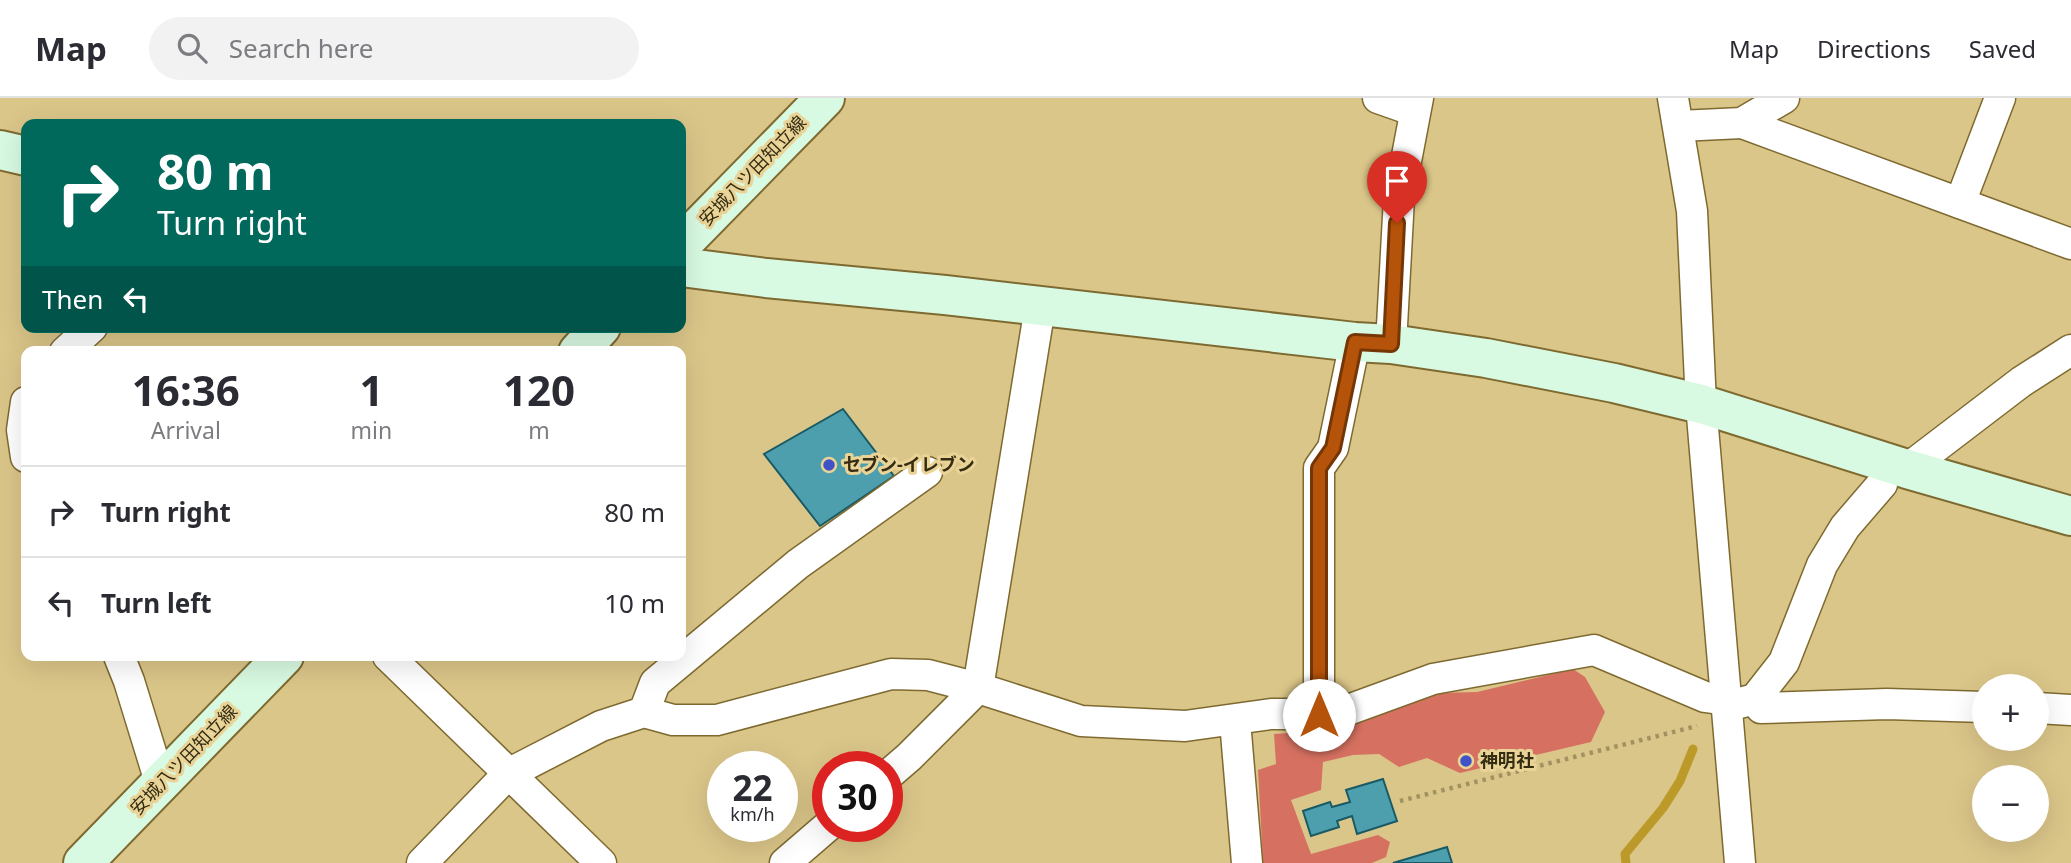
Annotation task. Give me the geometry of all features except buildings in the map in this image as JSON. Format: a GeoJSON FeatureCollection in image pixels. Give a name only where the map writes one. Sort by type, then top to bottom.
{"type":"FeatureCollection","features":[{"type":"Feature","properties":{"kind":"street","name":"安城八ツ田知立線"},"geometry":{"type":"LineString","coordinates":[[686,240],[824,98]]}},
{"type":"Feature","properties":{"kind":"street"},"geometry":{"type":"LineString","coordinates":[[1319,715],[1319,468],[1333,448],[1373,343],[1416,104],[1378,98]]}},
{"type":"Feature","properties":{"kind":"street"},"geometry":{"type":"LineString","coordinates":[[1742,123],[1784,98]]}},
{"type":"Feature","properties":{"kind":"street"},"geometry":{"type":"LineString","coordinates":[[1960,203],[2000,98]]}},
{"type":"Feature","properties":{"kind":"street"},"geometry":{"type":"LineString","coordinates":[[1741,863],[1735,706],[1701,404],[1692,211],[1676,112],[1742,123],[2071,244]]}},
{"type":"Feature","properties":{"kind":"street"},"geometry":{"type":"LineString","coordinates":[[0,150],[21,155]]}},
{"type":"Feature","properties":{"kind":"street"},"geometry":{"type":"LineString","coordinates":[[686,268],[1373,343],[1511,363],[1614,383],[1701,404],[1895,476],[2071,516]]}},
{"type":"Feature","properties":{"kind":"street"},"geometry":{"type":"LineString","coordinates":[[903,762],[978,688],[1040,307]]}},
{"type":"Feature","properties":{"kind":"street"},"geometry":{"type":"LineString","coordinates":[[71,346],[86,333]]}},
{"type":"Feature","properties":{"kind":"street"},"geometry":{"type":"LineString","coordinates":[[584,346],[595,333]]}},
{"type":"Feature","properties":{"kind":"street"},"geometry":{"type":"LineString","coordinates":[[1735,706],[1784,662],[1822,565],[1845,527],[1895,476],[2021,382],[2071,350]]}},
{"type":"Feature","properties":{"kind":"street"},"geometry":{"type":"LineString","coordinates":[[686,657],[798,564],[927,472]]}},
{"type":"Feature","properties":{"kind":"street"},"geometry":{"type":"LineString","coordinates":[[422,863],[508,774],[601,726],[643,712],[673,720],[717,720],[891,674],[928,675],[1081,721],[1185,726],[1271,714],[1337,714],[1433,679],[1594,650],[1705,697],[1735,706],[1761,708],[1887,704],[1972,707]]}},
{"type":"Feature","properties":{"kind":"street"},"geometry":{"type":"LineString","coordinates":[[121,661],[161,785]]}},
{"type":"Feature","properties":{"kind":"street","name":"安城八ツ田知立線"},"geometry":{"type":"LineString","coordinates":[[83,863],[279,661]]}},
{"type":"Feature","properties":{"kind":"street"},"geometry":{"type":"LineString","coordinates":[[393,661],[601,863]]}},
{"type":"Feature","properties":{"kind":"street"},"geometry":{"type":"LineString","coordinates":[[643,712],[654,683],[681,661]]}},
{"type":"Feature","properties":{"kind":"street"},"geometry":{"type":"LineString","coordinates":[[2049,709],[2071,710]]}},
{"type":"Feature","properties":{"kind":"street"},"geometry":{"type":"LineString","coordinates":[[1235,721],[1247,863]]}},
{"type":"Feature","properties":{"kind":"street"},"geometry":{"type":"LineString","coordinates":[[785,863],[812,840]]}},
{"type":"Feature","properties":{"kind":"path"},"geometry":{"type":"LineString","coordinates":[[1400,801],[1735,706]]}},
{"type":"Feature","properties":{"kind":"shaded area"},"geometry":{"type":"Polygon","coordinates":[[[1573,669],[1585,677],[1605,712],[1591,742],[1460,773],[1427,758],[1399,767],[1379,754],[1353,755],[1323,762],[1321,790],[1291,800],[1311,854],[1378,835],[1390,842],[1386,857],[1372,863],[1263,863],[1258,770],[1276,764],[1274,734],[1339,730],[1436,693],[1477,692],[1573,669]]]}},
{"type":"Feature","properties":{"kind":"waterway"},"geometry":{"type":"LineString","coordinates":[[1626,863],[1625,854],[1663,808],[1680,781],[1693,749]]}},
{"type":"Feature","properties":{"kind":"place","name":"セブン-イレブン"},"geometry":{"type":"Point","coordinates":[829,465]}},
{"type":"Feature","properties":{"kind":"place","name":"神明社"},"geometry":{"type":"Point","coordinates":[1466,761]}},
{"type":"Feature","properties":{"kind":"route"},"geometry":{"type":"LineString","coordinates":[[1319,715],[1319,468],[1333,448],[1355,342],[1391,344],[1397,223]]}}]}
